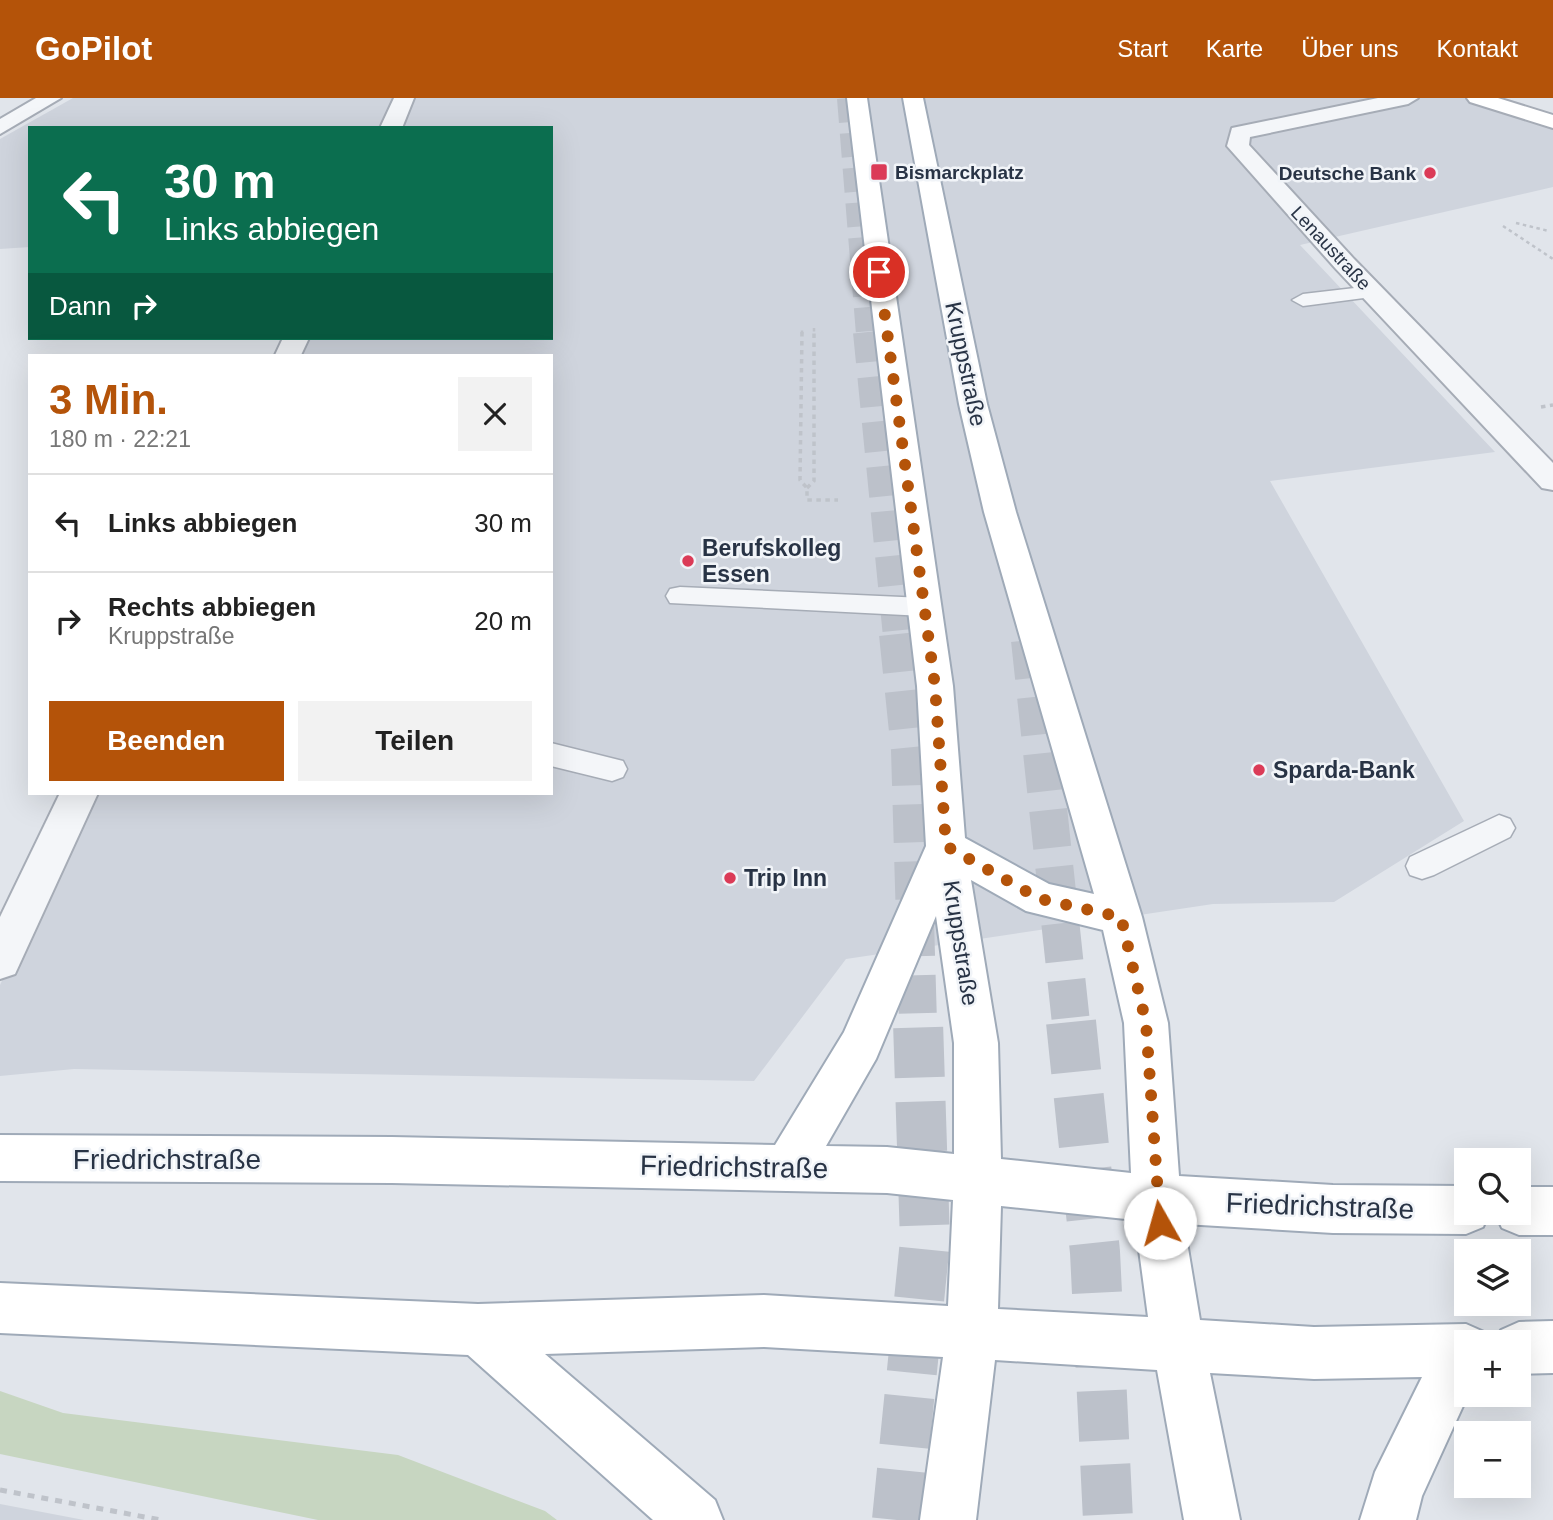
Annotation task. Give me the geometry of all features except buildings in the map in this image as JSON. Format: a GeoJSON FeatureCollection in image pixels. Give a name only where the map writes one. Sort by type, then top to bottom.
{"type":"FeatureCollection","features":[{"type":"Feature","properties":{"kind":"main road","name":"Kruppstraße"},"geometry":{"type":"LineString","coordinates":[[857,98],[935,686],[946,846],[976,1043],[978,1180],[972,1333],[948,1520]]}},
{"type":"Feature","properties":{"kind":"main road","name":"Kruppstraße"},"geometry":{"type":"LineString","coordinates":[[913,98],[976,418],[1000,512],[1121,917],[1146,1023],[1156,1199],[1178,1344],[1212,1520]]}},
{"type":"Feature","properties":{"kind":"main road"},"geometry":{"type":"LineString","coordinates":[[1478,98],[1553,122]]}},
{"type":"Feature","properties":{"kind":"main road"},"geometry":{"type":"LineString","coordinates":[[1532,98],[1553,104]]}},
{"type":"Feature","properties":{"kind":"main road"},"geometry":{"type":"LineString","coordinates":[[788,1167],[860,1045],[946,846],[1040,899],[1121,917]]}},
{"type":"Feature","properties":{"kind":"main road","name":"Friedrichstraße"},"geometry":{"type":"LineString","coordinates":[[0,1158],[392,1160],[887,1170],[1156,1199],[1333,1209],[1454,1210]]}},
{"type":"Feature","properties":{"kind":"main road"},"geometry":{"type":"LineString","coordinates":[[1531,1211],[1553,1211]]}},
{"type":"Feature","properties":{"kind":"main road"},"geometry":{"type":"LineString","coordinates":[[0,1308],[478,1330],[764,1321],[1314,1353],[1454,1350]]}},
{"type":"Feature","properties":{"kind":"main road"},"geometry":{"type":"LineString","coordinates":[[478,1330],[695,1520]]}},
{"type":"Feature","properties":{"kind":"main road"},"geometry":{"type":"LineString","coordinates":[[1531,1348],[1553,1347]]}},
{"type":"Feature","properties":{"kind":"main road"},"geometry":{"type":"LineString","coordinates":[[1388,1520],[1395,1492],[1454,1371]]}},
{"type":"Feature","properties":{"kind":"street"},"geometry":{"type":"LineString","coordinates":[[0,128],[51,98]]}},
{"type":"Feature","properties":{"kind":"street"},"geometry":{"type":"LineString","coordinates":[[392,126],[404,98]]}},
{"type":"Feature","properties":{"kind":"street","name":"Lenaustraße"},"geometry":{"type":"LineString","coordinates":[[1408,98],[1240,133],[1238,146],[1345,264],[1553,481]]}},
{"type":"Feature","properties":{"kind":"street"},"geometry":{"type":"LineString","coordinates":[[0,961],[78,795]]}},
{"type":"Feature","properties":{"kind":"lane"},"geometry":{"type":"LineString","coordinates":[[1303,300],[1372,292]]}},
{"type":"Feature","properties":{"kind":"lane"},"geometry":{"type":"LineString","coordinates":[[680,596],[924,607]]}},
{"type":"Feature","properties":{"kind":"lane"},"geometry":{"type":"LineString","coordinates":[[553,754],[612,769]]}},
{"type":"Feature","properties":{"kind":"lane"},"geometry":{"type":"LineString","coordinates":[[1422,866],[1499,828]]}},
{"type":"Feature","properties":{"kind":"path"},"geometry":{"type":"LineString","coordinates":[[1516,223],[1549,231]]}},
{"type":"Feature","properties":{"kind":"path"},"geometry":{"type":"LineString","coordinates":[[1503,226],[1553,259]]}},
{"type":"Feature","properties":{"kind":"path"},"geometry":{"type":"LineString","coordinates":[[802,328],[800,481],[807,488],[807,499],[838,500]]}},
{"type":"Feature","properties":{"kind":"path"},"geometry":{"type":"LineString","coordinates":[[807,488],[814,481],[814,328]]}},
{"type":"Feature","properties":{"kind":"path"},"geometry":{"type":"LineString","coordinates":[[0,1490],[161,1520]]}},
{"type":"Feature","properties":{"kind":"shaded area"},"geometry":{"type":"Polygon","coordinates":[[[73,98],[1469,98],[1553,129],[1553,187],[1300,245],[1495,452],[1270,481],[1464,821],[1334,902],[1213,904],[846,959],[754,1081],[74,1069],[0,1076],[0,985],[89,795],[553,795],[553,354],[294,354],[301,340],[553,340],[553,126],[28,126],[28,247],[0,249],[0,139],[73,98]]]}},
{"type":"Feature","properties":{"kind":"shaded area"},"geometry":{"type":"Polygon","coordinates":[[[0,1504],[84,1520],[0,1520],[0,1504]]]}},
{"type":"Feature","properties":{"kind":"green space"},"geometry":{"type":"Polygon","coordinates":[[[0,1391],[63,1413],[398,1455],[545,1511],[557,1520],[318,1520],[0,1454],[0,1391]]]}},
{"type":"Feature","properties":{"kind":"tunnel"},"geometry":{"type":"LineString","coordinates":[[849,98],[868,334]]}},
{"type":"Feature","properties":{"kind":"tunnel"},"geometry":{"type":"LineString","coordinates":[[868,332],[898,636]]}},
{"type":"Feature","properties":{"kind":"tunnel"},"geometry":{"type":"LineString","coordinates":[[898,634],[910,750],[918,1023]]}},
{"type":"Feature","properties":{"kind":"tunnel"},"geometry":{"type":"LineString","coordinates":[[1030,640],[1071,1023]]}},
{"type":"Feature","properties":{"kind":"tunnel"},"geometry":{"type":"LineString","coordinates":[[897,1520],[925,1241],[918,1022]]}},
{"type":"Feature","properties":{"kind":"tunnel"},"geometry":{"type":"LineString","coordinates":[[1071,1022],[1095,1252],[1108,1520]]}},
{"type":"Feature","properties":{"kind":"place","name":"Bismarckplatz"},"geometry":{"type":"Point","coordinates":[879,172]}},
{"type":"Feature","properties":{"kind":"place","name":"Deutsche Bank"},"geometry":{"type":"Point","coordinates":[1430,173]}},
{"type":"Feature","properties":{"kind":"place","name":"Berufskolleg Essen"},"geometry":{"type":"Point","coordinates":[688,561]}},
{"type":"Feature","properties":{"kind":"place","name":"Sparda-Bank"},"geometry":{"type":"Point","coordinates":[1259,770]}},
{"type":"Feature","properties":{"kind":"place","name":"Trip Inn"},"geometry":{"type":"Point","coordinates":[730,878]}},
{"type":"Feature","properties":{"kind":"route"},"geometry":{"type":"LineString","coordinates":[[879,272],[935,686],[946,846],[1040,899],[1121,917],[1146,1023],[1156,1199],[1160,1223]]}}]}
